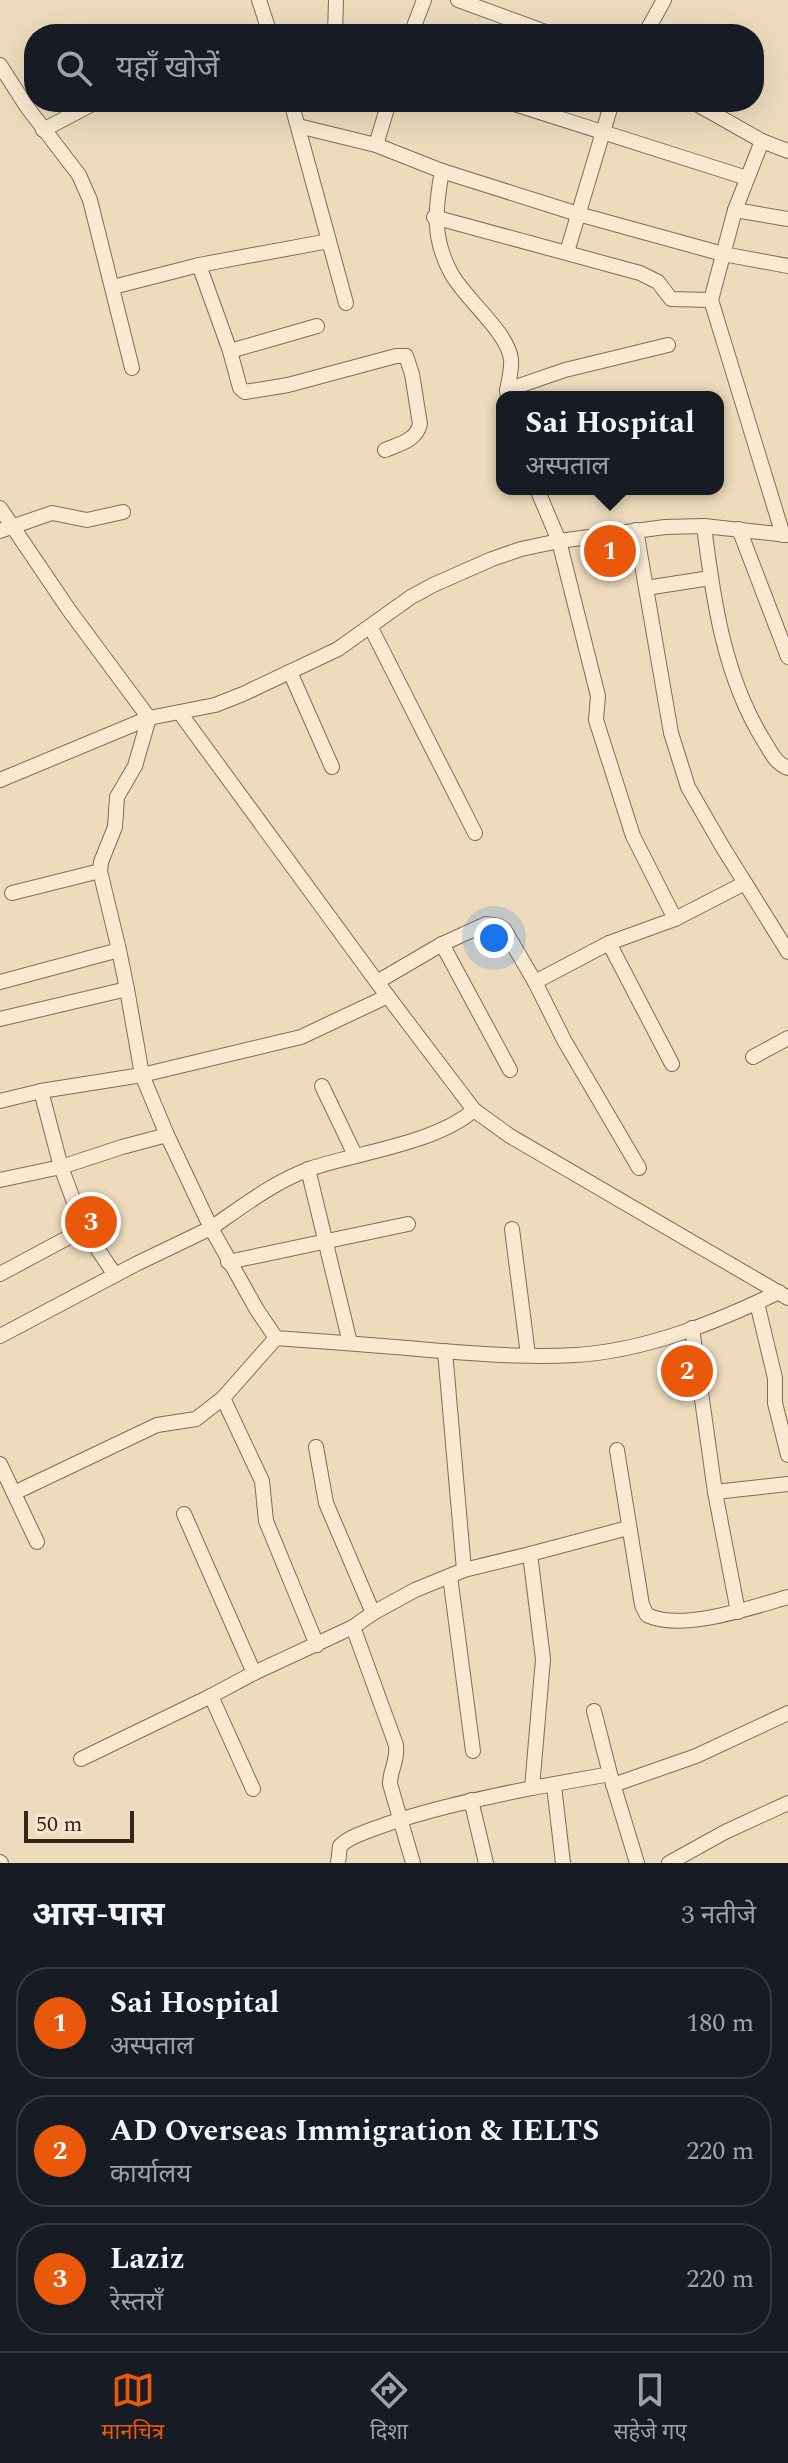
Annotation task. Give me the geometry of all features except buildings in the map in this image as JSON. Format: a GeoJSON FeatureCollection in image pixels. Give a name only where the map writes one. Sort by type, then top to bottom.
{"type":"FeatureCollection","features":[{"type":"Feature","properties":{"kind":"street"},"geometry":{"type":"LineString","coordinates":[[259,0],[267,24]]}},
{"type":"Feature","properties":{"kind":"street"},"geometry":{"type":"LineString","coordinates":[[335,24],[336,0]]}},
{"type":"Feature","properties":{"kind":"street"},"geometry":{"type":"LineString","coordinates":[[415,24],[424,0]]}},
{"type":"Feature","properties":{"kind":"street"},"geometry":{"type":"LineString","coordinates":[[458,0],[524,24]]}},
{"type":"Feature","properties":{"kind":"street"},"geometry":{"type":"LineString","coordinates":[[651,24],[664,0]]}},
{"type":"Feature","properties":{"kind":"street"},"geometry":{"type":"LineString","coordinates":[[0,65],[24,101]]}},
{"type":"Feature","properties":{"kind":"street"},"geometry":{"type":"LineString","coordinates":[[31,112],[79,175],[90,200],[132,368]]}},
{"type":"Feature","properties":{"kind":"street"},"geometry":{"type":"LineString","coordinates":[[43,130],[77,112]]}},
{"type":"Feature","properties":{"kind":"street"},"geometry":{"type":"LineString","coordinates":[[294,112],[346,303]]}},
{"type":"Feature","properties":{"kind":"street"},"geometry":{"type":"LineString","coordinates":[[376,145],[386,112]]}},
{"type":"Feature","properties":{"kind":"street"},"geometry":{"type":"LineString","coordinates":[[540,112],[747,178]]}},
{"type":"Feature","properties":{"kind":"street"},"geometry":{"type":"LineString","coordinates":[[567,252],[609,112]]}},
{"type":"Feature","properties":{"kind":"street"},"geometry":{"type":"LineString","coordinates":[[711,112],[762,141],[788,151]]}},
{"type":"Feature","properties":{"kind":"street"},"geometry":{"type":"LineString","coordinates":[[298,126],[376,145],[442,171],[578,214],[723,254],[788,266]]}},
{"type":"Feature","properties":{"kind":"street"},"geometry":{"type":"LineString","coordinates":[[0,780],[149,718],[215,705],[290,672],[338,649],[433,585],[521,549],[636,530],[704,526],[786,535],[711,300],[735,210],[762,141]]}},
{"type":"Feature","properties":{"kind":"street"},"geometry":{"type":"LineString","coordinates":[[442,171],[434,217],[443,256],[450,272],[509,351],[508,391]]}},
{"type":"Feature","properties":{"kind":"street"},"geometry":{"type":"LineString","coordinates":[[735,210],[788,219]]}},
{"type":"Feature","properties":{"kind":"street"},"geometry":{"type":"LineString","coordinates":[[434,217],[649,276],[671,299],[711,300]]}},
{"type":"Feature","properties":{"kind":"street"},"geometry":{"type":"LineString","coordinates":[[113,287],[199,265],[329,241]]}},
{"type":"Feature","properties":{"kind":"street"},"geometry":{"type":"LineString","coordinates":[[199,265],[240,388],[250,392],[288,385],[406,356],[420,424],[413,438],[385,450]]}},
{"type":"Feature","properties":{"kind":"street"},"geometry":{"type":"LineString","coordinates":[[230,351],[317,326]]}},
{"type":"Feature","properties":{"kind":"street"},"geometry":{"type":"LineString","coordinates":[[513,391],[565,370],[668,345]]}},
{"type":"Feature","properties":{"kind":"street"},"geometry":{"type":"LineString","coordinates":[[540,495],[559,541],[598,696],[596,720],[633,836],[675,919]]}},
{"type":"Feature","properties":{"kind":"street"},"geometry":{"type":"LineString","coordinates":[[0,508],[5,529],[149,718]]}},
{"type":"Feature","properties":{"kind":"street"},"geometry":{"type":"LineString","coordinates":[[5,529],[52,513],[87,520],[123,512]]}},
{"type":"Feature","properties":{"kind":"street"},"geometry":{"type":"LineString","coordinates":[[704,526],[710,578],[729,662],[739,691],[757,730],[777,761],[788,768]]}},
{"type":"Feature","properties":{"kind":"street"},"geometry":{"type":"LineString","coordinates":[[739,529],[788,657]]}},
{"type":"Feature","properties":{"kind":"street"},"geometry":{"type":"LineString","coordinates":[[636,530],[671,733],[688,787],[788,952]]}},
{"type":"Feature","properties":{"kind":"street"},"geometry":{"type":"LineString","coordinates":[[646,588],[710,578]]}},
{"type":"Feature","properties":{"kind":"street"},"geometry":{"type":"LineString","coordinates":[[371,628],[475,833]]}},
{"type":"Feature","properties":{"kind":"street"},"geometry":{"type":"LineString","coordinates":[[290,672],[332,767]]}},
{"type":"Feature","properties":{"kind":"street"},"geometry":{"type":"LineString","coordinates":[[180,713],[474,1110],[510,1136],[783,1295]]}},
{"type":"Feature","properties":{"kind":"street"},"geometry":{"type":"LineString","coordinates":[[149,718],[135,766],[117,797],[115,827],[100,871],[119,950],[142,1075],[228,1262],[276,1338]]}},
{"type":"Feature","properties":{"kind":"street"},"geometry":{"type":"LineString","coordinates":[[12,893],[100,871]]}},
{"type":"Feature","properties":{"kind":"street"},"geometry":{"type":"LineString","coordinates":[[535,982],[609,943],[675,919],[745,883]]}},
{"type":"Feature","properties":{"kind":"street"},"geometry":{"type":"LineString","coordinates":[[377,982],[442,944],[486,924],[499,926],[508,934],[564,1040],[639,1168]]}},
{"type":"Feature","properties":{"kind":"street"},"geometry":{"type":"LineString","coordinates":[[609,943],[672,1064]]}},
{"type":"Feature","properties":{"kind":"street"},"geometry":{"type":"LineString","coordinates":[[442,944],[510,1070]]}},
{"type":"Feature","properties":{"kind":"street"},"geometry":{"type":"LineString","coordinates":[[0,982],[119,950]]}},
{"type":"Feature","properties":{"kind":"street"},"geometry":{"type":"LineString","coordinates":[[0,1019],[127,989]]}},
{"type":"Feature","properties":{"kind":"street"},"geometry":{"type":"LineString","coordinates":[[0,1101],[41,1091],[142,1075],[301,1037],[388,996]]}},
{"type":"Feature","properties":{"kind":"street"},"geometry":{"type":"LineString","coordinates":[[753,1057],[788,1038]]}},
{"type":"Feature","properties":{"kind":"street"},"geometry":{"type":"LineString","coordinates":[[322,1086],[355,1155]]}},
{"type":"Feature","properties":{"kind":"street"},"geometry":{"type":"LineString","coordinates":[[41,1091],[61,1167],[84,1229],[115,1275]]}},
{"type":"Feature","properties":{"kind":"street"},"geometry":{"type":"LineString","coordinates":[[0,1336],[211,1228],[264,1191],[308,1169],[450,1126],[474,1110]]}},
{"type":"Feature","properties":{"kind":"street"},"geometry":{"type":"LineString","coordinates":[[0,1180],[61,1167],[167,1135]]}},
{"type":"Feature","properties":{"kind":"street"},"geometry":{"type":"LineString","coordinates":[[308,1169],[350,1343]]}},
{"type":"Feature","properties":{"kind":"street"},"geometry":{"type":"LineString","coordinates":[[228,1262],[408,1224]]}},
{"type":"Feature","properties":{"kind":"street"},"geometry":{"type":"LineString","coordinates":[[0,1274],[84,1229]]}},
{"type":"Feature","properties":{"kind":"street"},"geometry":{"type":"LineString","coordinates":[[512,1229],[528,1355]]}},
{"type":"Feature","properties":{"kind":"street"},"geometry":{"type":"LineString","coordinates":[[276,1338],[445,1351],[577,1355],[620,1349],[692,1328],[783,1295]]}},
{"type":"Feature","properties":{"kind":"street"},"geometry":{"type":"LineString","coordinates":[[757,1303],[775,1378],[775,1403],[788,1455]]}},
{"type":"Feature","properties":{"kind":"street"},"geometry":{"type":"LineString","coordinates":[[692,1328],[715,1492],[738,1612]]}},
{"type":"Feature","properties":{"kind":"street"},"geometry":{"type":"LineString","coordinates":[[14,1493],[157,1425],[196,1419],[223,1398],[276,1338]]}},
{"type":"Feature","properties":{"kind":"street"},"geometry":{"type":"LineString","coordinates":[[445,1351],[464,1570]]}},
{"type":"Feature","properties":{"kind":"street"},"geometry":{"type":"LineString","coordinates":[[223,1398],[262,1481],[266,1521],[317,1645]]}},
{"type":"Feature","properties":{"kind":"street"},"geometry":{"type":"LineString","coordinates":[[316,1447],[326,1503],[373,1613]]}},
{"type":"Feature","properties":{"kind":"street"},"geometry":{"type":"LineString","coordinates":[[617,1450],[628,1528],[642,1605],[647,1615],[665,1621],[680,1621],[738,1612],[788,1597]]}},
{"type":"Feature","properties":{"kind":"street"},"geometry":{"type":"LineString","coordinates":[[0,1464],[37,1542]]}},
{"type":"Feature","properties":{"kind":"street"},"geometry":{"type":"LineString","coordinates":[[715,1492],[788,1484]]}},
{"type":"Feature","properties":{"kind":"street"},"geometry":{"type":"LineString","coordinates":[[184,1514],[254,1673]]}},
{"type":"Feature","properties":{"kind":"street"},"geometry":{"type":"LineString","coordinates":[[81,1759],[464,1570],[628,1528]]}},
{"type":"Feature","properties":{"kind":"street"},"geometry":{"type":"LineString","coordinates":[[530,1554],[543,1659],[532,1788]]}},
{"type":"Feature","properties":{"kind":"street"},"geometry":{"type":"LineString","coordinates":[[450,1576],[473,1751]]}},
{"type":"Feature","properties":{"kind":"street"},"geometry":{"type":"LineString","coordinates":[[353,1627],[396,1745],[397,1761],[390,1784],[413,1863]]}},
{"type":"Feature","properties":{"kind":"street"},"geometry":{"type":"LineString","coordinates":[[211,1696],[253,1789]]}},
{"type":"Feature","properties":{"kind":"street"},"geometry":{"type":"LineString","coordinates":[[594,1711],[611,1780],[637,1863]]}},
{"type":"Feature","properties":{"kind":"street"},"geometry":{"type":"LineString","coordinates":[[338,1863],[340,1846],[345,1842],[401,1819],[532,1788],[611,1780],[696,1756],[788,1713]]}},
{"type":"Feature","properties":{"kind":"street"},"geometry":{"type":"LineString","coordinates":[[554,1786],[563,1863]]}},
{"type":"Feature","properties":{"kind":"street"},"geometry":{"type":"LineString","coordinates":[[471,1800],[486,1863]]}},
{"type":"Feature","properties":{"kind":"street"},"geometry":{"type":"LineString","coordinates":[[669,1863],[725,1832],[788,1803]]}},
{"type":"Feature","properties":{"kind":"place","name":"Sai Hospital"},"geometry":{"type":"Point","coordinates":[610,551]}},
{"type":"Feature","properties":{"kind":"place","name":"Laziz"},"geometry":{"type":"Point","coordinates":[91,1222]}},
{"type":"Feature","properties":{"kind":"place","name":"AD Overseas Immigration & IELTS"},"geometry":{"type":"Point","coordinates":[687,1371]}}]}
